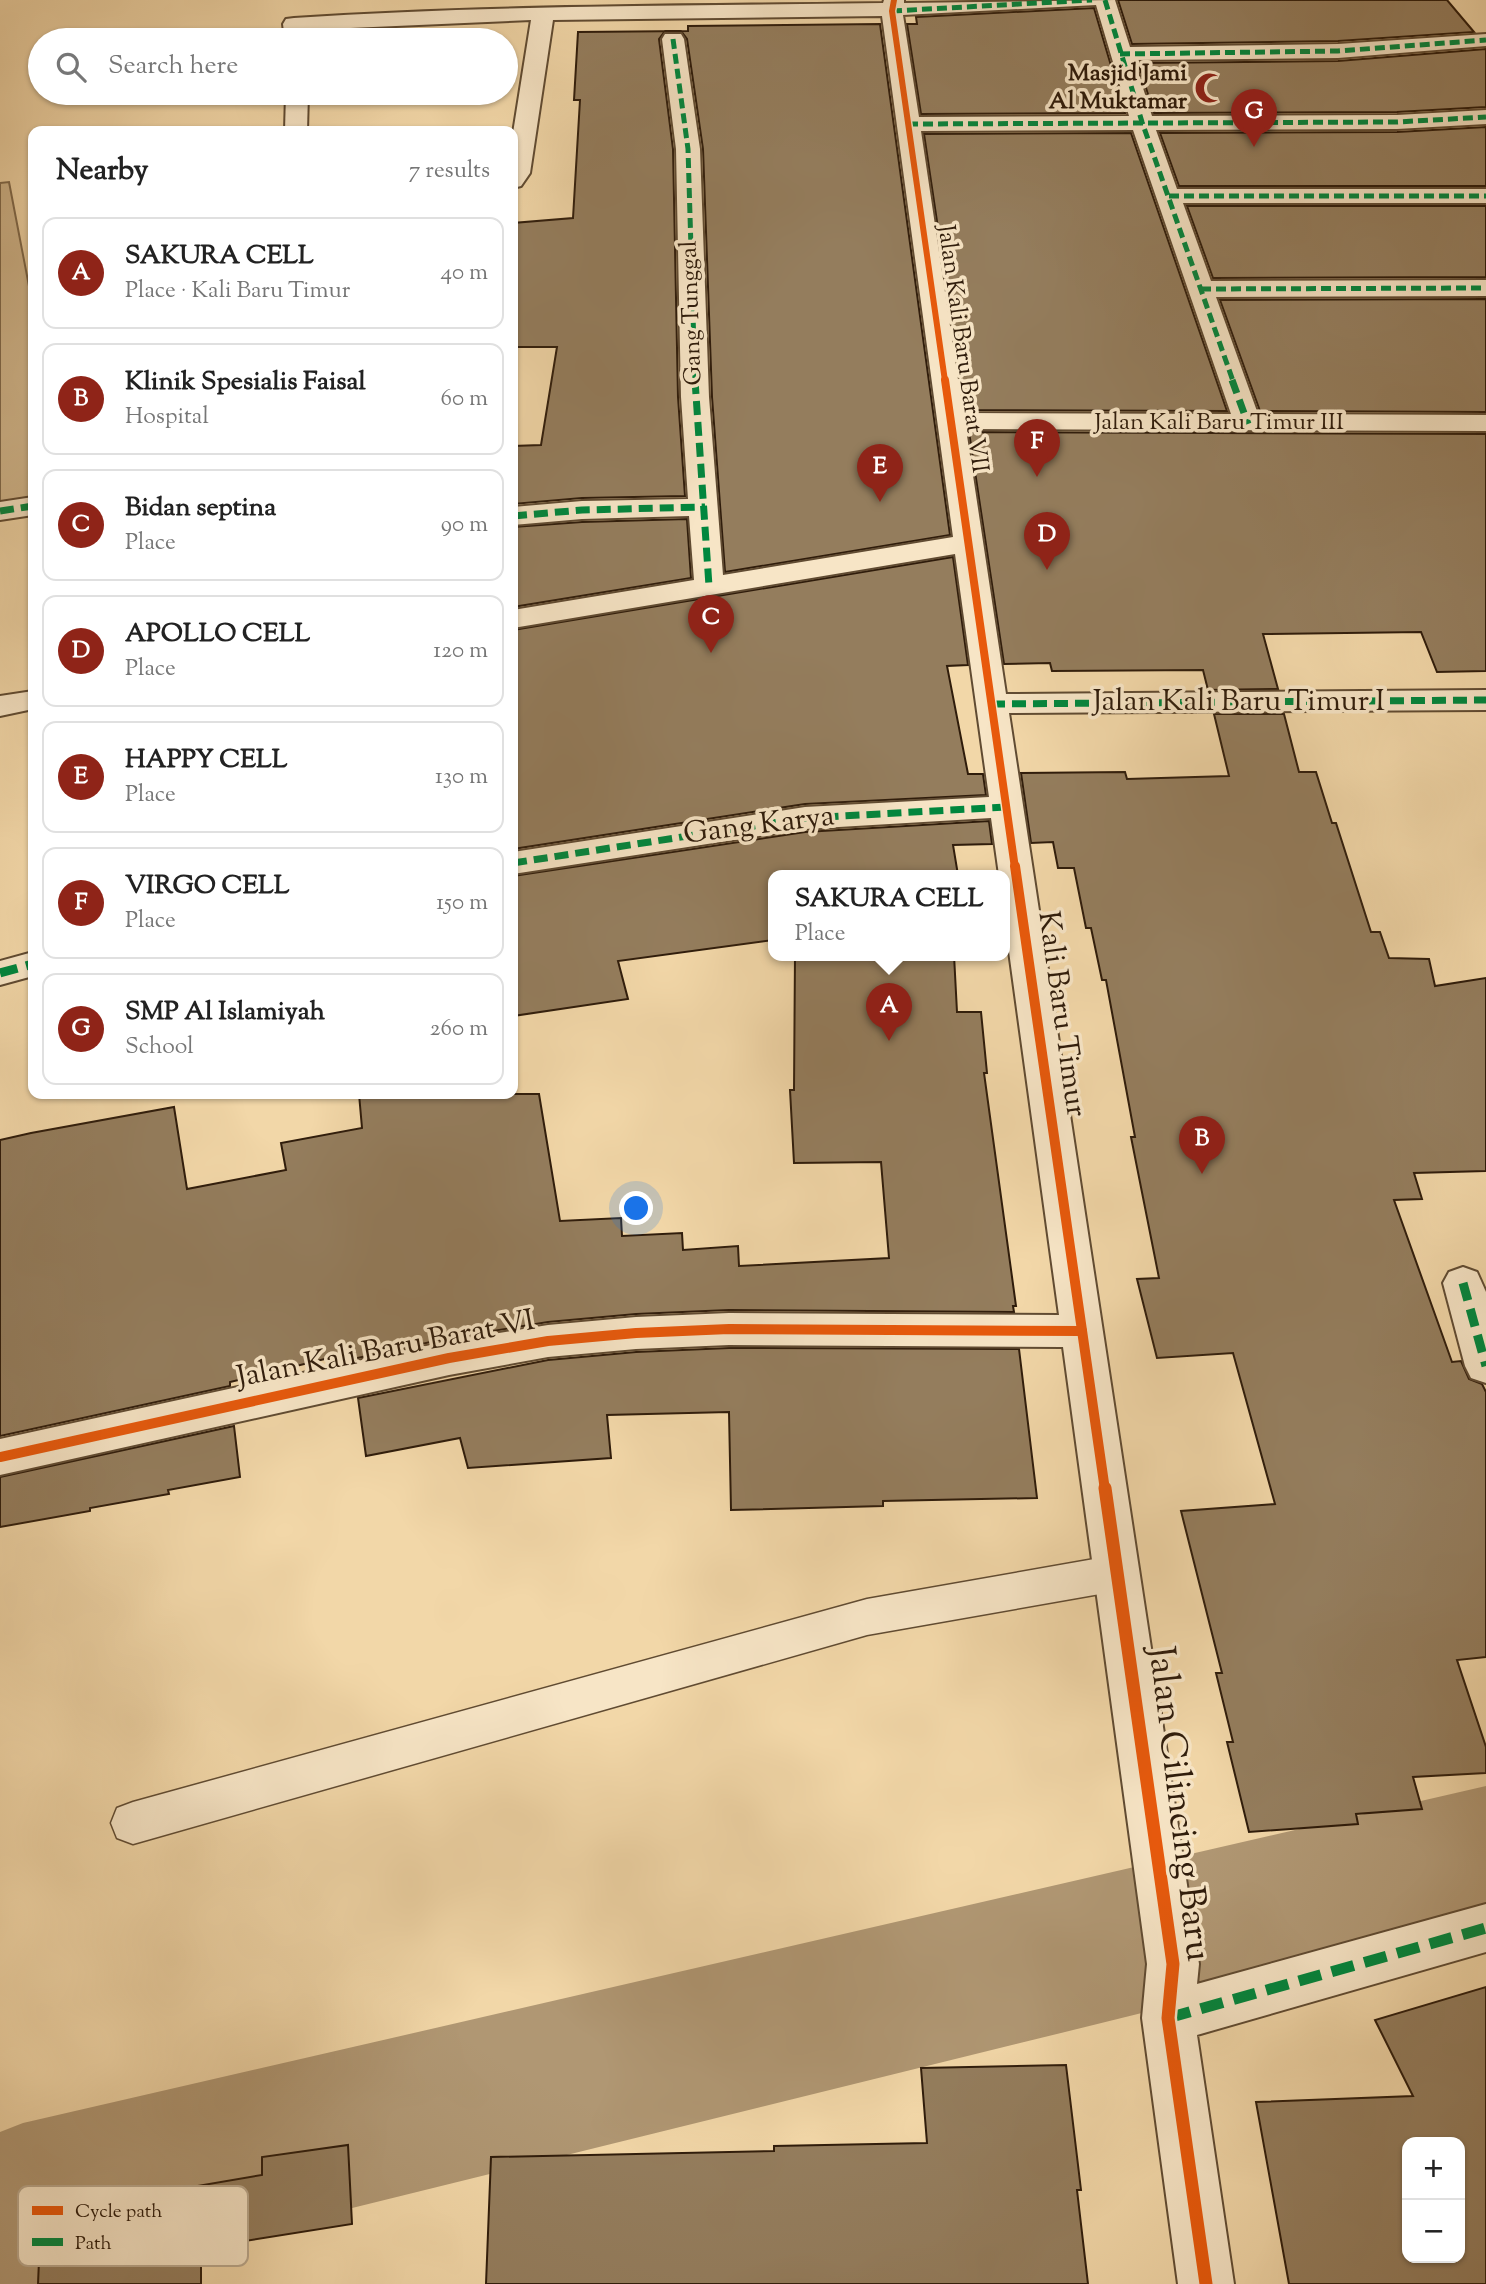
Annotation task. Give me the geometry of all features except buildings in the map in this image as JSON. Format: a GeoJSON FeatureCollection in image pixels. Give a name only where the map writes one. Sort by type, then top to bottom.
{"type":"FeatureCollection","features":[{"type":"Feature","properties":{"kind":"street"},"geometry":{"type":"LineString","coordinates":[[288,0],[294,28]]}},
{"type":"Feature","properties":{"kind":"street"},"geometry":{"type":"LineString","coordinates":[[318,28],[383,17],[1092,0]]}},
{"type":"Feature","properties":{"kind":"street"},"geometry":{"type":"LineString","coordinates":[[1105,0],[1142,122],[1248,424]]}},
{"type":"Feature","properties":{"kind":"street","name":"Jalan Kali Baru Barat VII"},"geometry":{"type":"LineString","coordinates":[[893,5],[991,704]]}},
{"type":"Feature","properties":{"kind":"street"},"geometry":{"type":"LineString","coordinates":[[518,173],[543,13]]}},
{"type":"Feature","properties":{"kind":"street","name":"Gang Tunggal"},"geometry":{"type":"LineString","coordinates":[[673,40],[688,149],[695,397],[709,586]]}},
{"type":"Feature","properties":{"kind":"street"},"geometry":{"type":"LineString","coordinates":[[1120,54],[1338,51],[1415,48],[1486,40]]}},
{"type":"Feature","properties":{"kind":"street"},"geometry":{"type":"LineString","coordinates":[[296,126],[297,105]]}},
{"type":"Feature","properties":{"kind":"street"},"geometry":{"type":"LineString","coordinates":[[908,124],[1397,122],[1486,117]]}},
{"type":"Feature","properties":{"kind":"street"},"geometry":{"type":"LineString","coordinates":[[1169,196],[1486,196]]}},
{"type":"Feature","properties":{"kind":"street"},"geometry":{"type":"LineString","coordinates":[[1201,289],[1486,288]]}},
{"type":"Feature","properties":{"kind":"street","name":"Jalan Kali Baru Timur III"},"geometry":{"type":"LineString","coordinates":[[951,421],[1486,424]]}},
{"type":"Feature","properties":{"kind":"street"},"geometry":{"type":"LineString","coordinates":[[0,511],[28,507]]}},
{"type":"Feature","properties":{"kind":"street"},"geometry":{"type":"LineString","coordinates":[[518,516],[582,510],[705,507]]}},
{"type":"Feature","properties":{"kind":"street"},"geometry":{"type":"LineString","coordinates":[[518,618],[969,543]]}},
{"type":"Feature","properties":{"kind":"street","name":"Jalan Kali Baru Timur I"},"geometry":{"type":"LineString","coordinates":[[991,704],[1486,700]]}},
{"type":"Feature","properties":{"kind":"street"},"geometry":{"type":"LineString","coordinates":[[0,706],[28,701]]}},
{"type":"Feature","properties":{"kind":"street","name":"Kali Baru Timur"},"geometry":{"type":"LineString","coordinates":[[991,704],[1082,1331]]}},
{"type":"Feature","properties":{"kind":"street","name":"Gang Karya"},"geometry":{"type":"LineString","coordinates":[[518,862],[669,836],[804,818],[1007,807]]}},
{"type":"Feature","properties":{"kind":"street"},"geometry":{"type":"LineString","coordinates":[[0,973],[28,965]]}},
{"type":"Feature","properties":{"kind":"street"},"geometry":{"type":"LineString","coordinates":[[1463,1283],[1486,1366]]}},
{"type":"Feature","properties":{"kind":"street","name":"Jalan Kali Baru Barat VI"},"geometry":{"type":"LineString","coordinates":[[0,1457],[449,1358],[548,1341],[636,1333],[729,1329],[1082,1331]]}},
{"type":"Feature","properties":{"kind":"street","name":"Jalan Cilincing Baru"},"geometry":{"type":"LineString","coordinates":[[1082,1331],[1173,1964],[1168,2018],[1206,2284]]}},
{"type":"Feature","properties":{"kind":"street"},"geometry":{"type":"LineString","coordinates":[[1168,2018],[1486,1928]]}},
{"type":"Feature","properties":{"kind":"lane"},"geometry":{"type":"LineString","coordinates":[[133,1823],[867,1617],[1117,1573]]}},
{"type":"Feature","properties":{"kind":"shaded area"},"geometry":{"type":"Polygon","coordinates":[[[9,182],[28,281],[28,499],[0,503],[0,183],[9,182]]]}},
{"type":"Feature","properties":{"kind":"waterway"},"geometry":{"type":"LineString","coordinates":[[107,2186],[1486,1857]]}},
{"type":"Feature","properties":{"kind":"waterway"},"geometry":{"type":"LineString","coordinates":[[0,2216],[18,2208]]}},
{"type":"Feature","properties":{"kind":"marked path"},"geometry":{"type":"LineString","coordinates":[[892,11],[1092,0]]}},
{"type":"Feature","properties":{"kind":"marked path"},"geometry":{"type":"LineString","coordinates":[[1105,0],[1142,122],[1248,424]]}},
{"type":"Feature","properties":{"kind":"marked path"},"geometry":{"type":"LineString","coordinates":[[673,39],[688,149],[695,397],[709,586]]}},
{"type":"Feature","properties":{"kind":"marked path"},"geometry":{"type":"LineString","coordinates":[[1120,54],[1338,51],[1486,40]]}},
{"type":"Feature","properties":{"kind":"marked path"},"geometry":{"type":"LineString","coordinates":[[908,124],[1397,122],[1486,117]]}},
{"type":"Feature","properties":{"kind":"marked path"},"geometry":{"type":"LineString","coordinates":[[1169,196],[1486,196]]}},
{"type":"Feature","properties":{"kind":"marked path"},"geometry":{"type":"LineString","coordinates":[[1201,289],[1486,288]]}},
{"type":"Feature","properties":{"kind":"marked path"},"geometry":{"type":"LineString","coordinates":[[0,511],[28,507]]}},
{"type":"Feature","properties":{"kind":"marked path"},"geometry":{"type":"LineString","coordinates":[[518,516],[582,510],[705,507]]}},
{"type":"Feature","properties":{"kind":"marked path"},"geometry":{"type":"LineString","coordinates":[[991,704],[1486,700]]}},
{"type":"Feature","properties":{"kind":"marked path"},"geometry":{"type":"LineString","coordinates":[[518,862],[805,818],[1007,807]]}},
{"type":"Feature","properties":{"kind":"marked path"},"geometry":{"type":"LineString","coordinates":[[0,973],[28,965]]}},
{"type":"Feature","properties":{"kind":"marked path"},"geometry":{"type":"LineString","coordinates":[[1463,1283],[1486,1366]]}},
{"type":"Feature","properties":{"kind":"marked path"},"geometry":{"type":"LineString","coordinates":[[1168,2018],[1486,1928]]}},
{"type":"Feature","properties":{"kind":"cycle path"},"geometry":{"type":"LineString","coordinates":[[894,0],[892,11],[1173,1964],[1168,2018],[1206,2284]]}},
{"type":"Feature","properties":{"kind":"cycle path"},"geometry":{"type":"LineString","coordinates":[[0,1457],[449,1358],[548,1341],[636,1333],[729,1329],[1082,1331]]}},
{"type":"Feature","properties":{"kind":"place","name":"Masjid Jami Al Muktamar"},"geometry":{"type":"Point","coordinates":[1210,88]}},
{"type":"Feature","properties":{"kind":"place","name":"SMP Al Islamiyah"},"geometry":{"type":"Point","coordinates":[1254,147]}},
{"type":"Feature","properties":{"kind":"place","name":"VIRGO CELL"},"geometry":{"type":"Point","coordinates":[1037,477]}},
{"type":"Feature","properties":{"kind":"place","name":"HAPPY CELL"},"geometry":{"type":"Point","coordinates":[880,502]}},
{"type":"Feature","properties":{"kind":"place","name":"APOLLO CELL"},"geometry":{"type":"Point","coordinates":[1047,570]}},
{"type":"Feature","properties":{"kind":"place","name":"Bidan septina"},"geometry":{"type":"Point","coordinates":[711,653]}},
{"type":"Feature","properties":{"kind":"place","name":"SAKURA CELL"},"geometry":{"type":"Point","coordinates":[889,1041]}},
{"type":"Feature","properties":{"kind":"place","name":"Klinik Spesialis Faisal"},"geometry":{"type":"Point","coordinates":[1202,1174]}}]}
